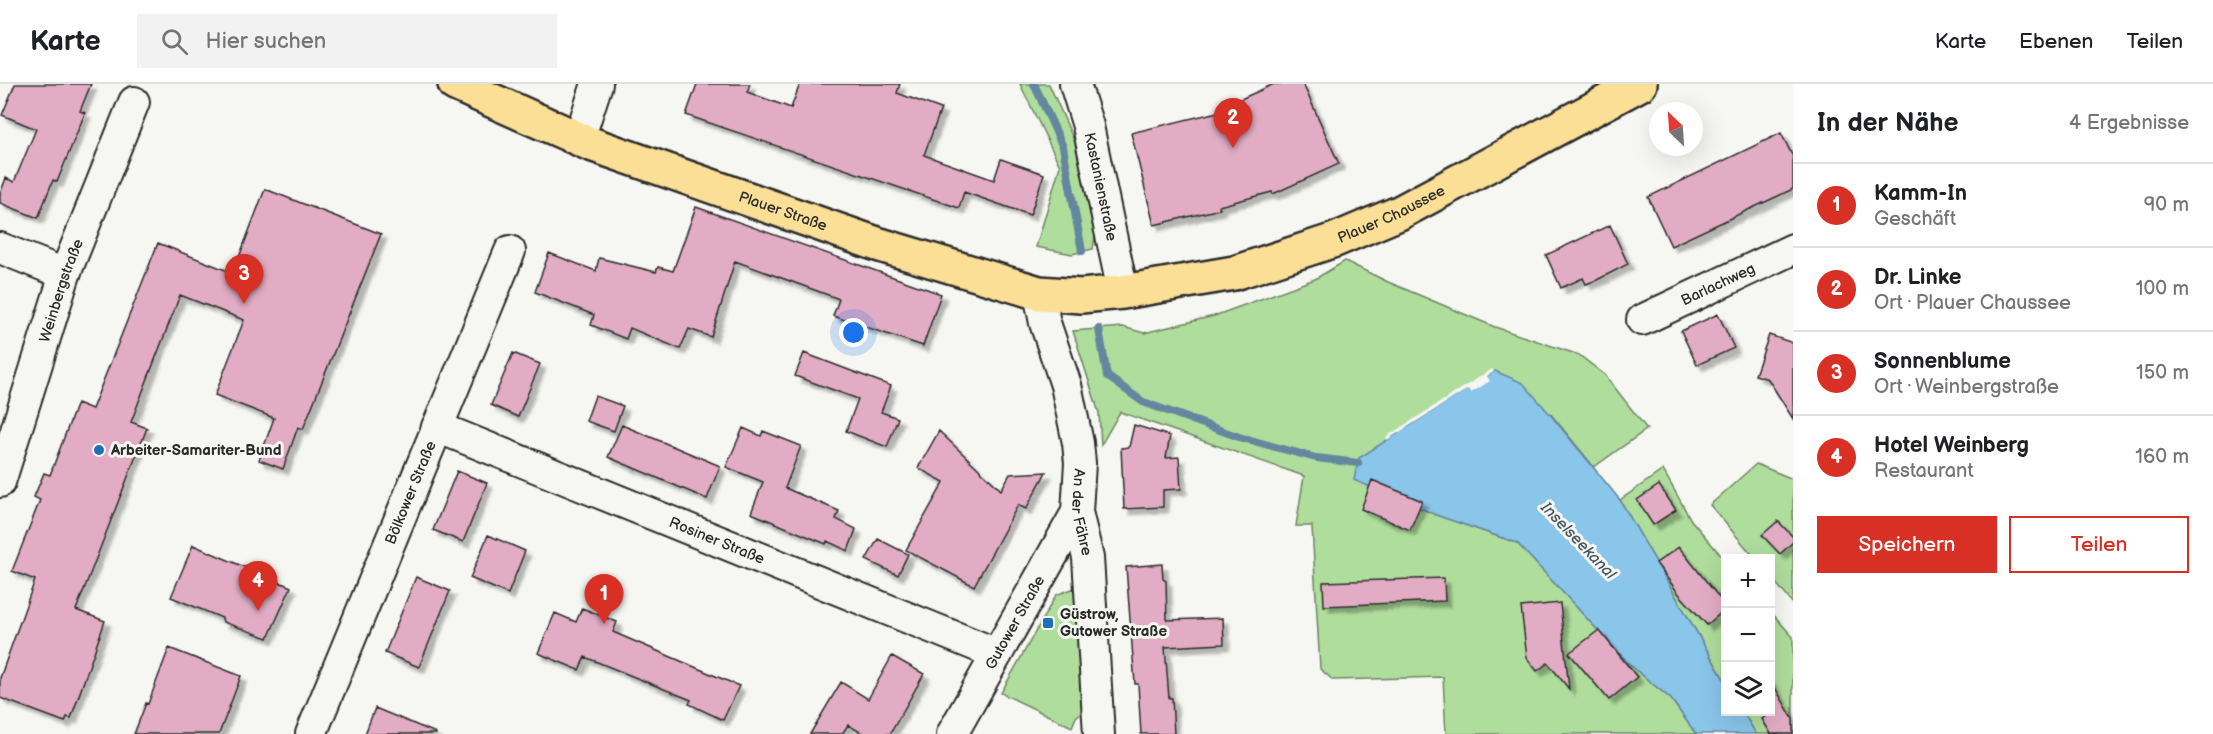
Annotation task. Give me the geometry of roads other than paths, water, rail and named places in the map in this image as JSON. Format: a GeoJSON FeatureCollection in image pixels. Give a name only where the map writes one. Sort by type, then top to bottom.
{"type":"FeatureCollection","features":[{"type":"Feature","properties":{"kind":"main road","name":"Plauer Straße"},"geometry":{"type":"LineString","coordinates":[[455,84],[579,139],[877,244],[1039,293],[1081,296],[1123,292]]}},
{"type":"Feature","properties":{"kind":"main road","name":"Plauer Chaussee"},"geometry":{"type":"LineString","coordinates":[[1123,292],[1234,273],[1335,240],[1399,213],[1640,84]]}},
{"type":"Feature","properties":{"kind":"street"},"geometry":{"type":"LineString","coordinates":[[579,139],[597,84]]}},
{"type":"Feature","properties":{"kind":"street","name":"Kastanienstraße"},"geometry":{"type":"LineString","coordinates":[[1075,84],[1088,126],[1123,292]]}},
{"type":"Feature","properties":{"kind":"street","name":"Weinbergstraße"},"geometry":{"type":"LineString","coordinates":[[0,482],[65,274],[134,102]]}},
{"type":"Feature","properties":{"kind":"street"},"geometry":{"type":"LineString","coordinates":[[0,248],[65,274]]}},
{"type":"Feature","properties":{"kind":"street","name":"Barlachweg"},"geometry":{"type":"LineString","coordinates":[[1642,320],[1793,249]]}},
{"type":"Feature","properties":{"kind":"street","name":"Bölkower Straße"},"geometry":{"type":"LineString","coordinates":[[311,734],[510,251]]}},
{"type":"Feature","properties":{"kind":"street","name":"An der Fähre"},"geometry":{"type":"LineString","coordinates":[[1039,293],[1045,323],[1065,385],[1078,442],[1080,463],[1077,512],[1088,558],[1099,734]]}},
{"type":"Feature","properties":{"kind":"street","name":"Rosiner Straße"},"geometry":{"type":"LineString","coordinates":[[437,427],[997,654]]}},
{"type":"Feature","properties":{"kind":"street","name":"Gutower Straße"},"geometry":{"type":"LineString","coordinates":[[952,734],[1077,512]]}},
{"type":"Feature","properties":{"kind":"water","name":"Inselseekanal"},"geometry":{"type":"Polygon","coordinates":[[[1495,371],[1523,383],[1620,500],[1721,674],[1721,716],[1745,716],[1756,734],[1696,734],[1671,699],[1630,665],[1517,543],[1436,515],[1354,480],[1359,458],[1495,371]]]}},
{"type":"Feature","properties":{"kind":"waterway"},"geometry":{"type":"LineString","coordinates":[[1034,84],[1063,147],[1082,251]]}},
{"type":"Feature","properties":{"kind":"waterway"},"geometry":{"type":"LineString","coordinates":[[1099,329],[1107,376],[1143,402],[1239,437],[1316,458],[1358,463]]}},
{"type":"Feature","properties":{"kind":"place","name":"Dr. Linke"},"geometry":{"type":"Point","coordinates":[1233,148]}},
{"type":"Feature","properties":{"kind":"place","name":"Sonnenblume"},"geometry":{"type":"Point","coordinates":[244,304]}},
{"type":"Feature","properties":{"kind":"place","name":"Arbeiter-Samariter-Bund"},"geometry":{"type":"Point","coordinates":[99,450]}},
{"type":"Feature","properties":{"kind":"place","name":"Hotel Weinberg"},"geometry":{"type":"Point","coordinates":[258,611]}},
{"type":"Feature","properties":{"kind":"place","name":"Güstrow, Gutower Straße"},"geometry":{"type":"Point","coordinates":[1048,623]}},
{"type":"Feature","properties":{"kind":"place","name":"Kamm-In"},"geometry":{"type":"Point","coordinates":[604,624]}}]}
